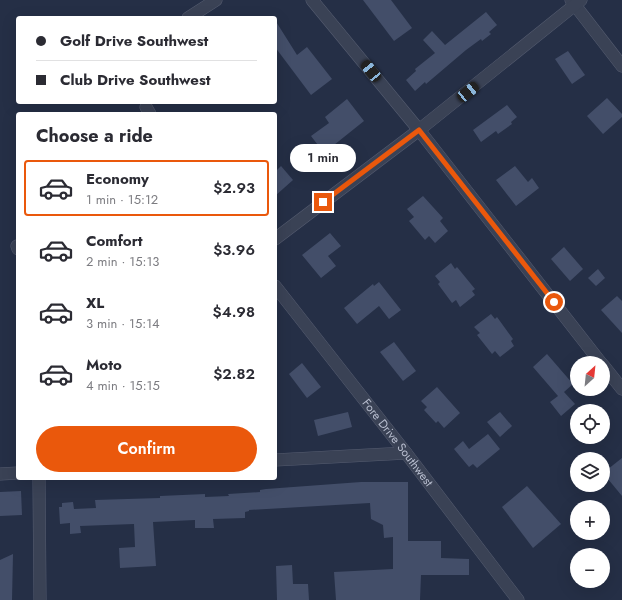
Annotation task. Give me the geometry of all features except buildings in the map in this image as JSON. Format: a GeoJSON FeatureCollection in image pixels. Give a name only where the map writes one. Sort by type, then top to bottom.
{"type":"FeatureCollection","features":[{"type":"Feature","properties":{"kind":"street"},"geometry":{"type":"LineString","coordinates":[[191,16],[216,0]]}},
{"type":"Feature","properties":{"kind":"street"},"geometry":{"type":"LineString","coordinates":[[312,0],[419,130],[596,356]]}},
{"type":"Feature","properties":{"kind":"street"},"geometry":{"type":"LineString","coordinates":[[277,237],[419,130],[576,2],[622,66]]}},
{"type":"Feature","properties":{"kind":"street","name":"Fore Drive Southwest"},"geometry":{"type":"LineString","coordinates":[[277,289],[406,453],[518,600]]}},
{"type":"Feature","properties":{"kind":"street"},"geometry":{"type":"LineString","coordinates":[[610,374],[622,389]]}},
{"type":"Feature","properties":{"kind":"street"},"geometry":{"type":"LineString","coordinates":[[277,460],[406,453]]}},
{"type":"Feature","properties":{"kind":"street"},"geometry":{"type":"LineString","coordinates":[[0,474],[16,474]]}},
{"type":"Feature","properties":{"kind":"street"},"geometry":{"type":"LineString","coordinates":[[39,480],[40,600]]}},
{"type":"Feature","properties":{"kind":"route"},"geometry":{"type":"LineString","coordinates":[[323,202],[419,130],[554,302]]}}]}
